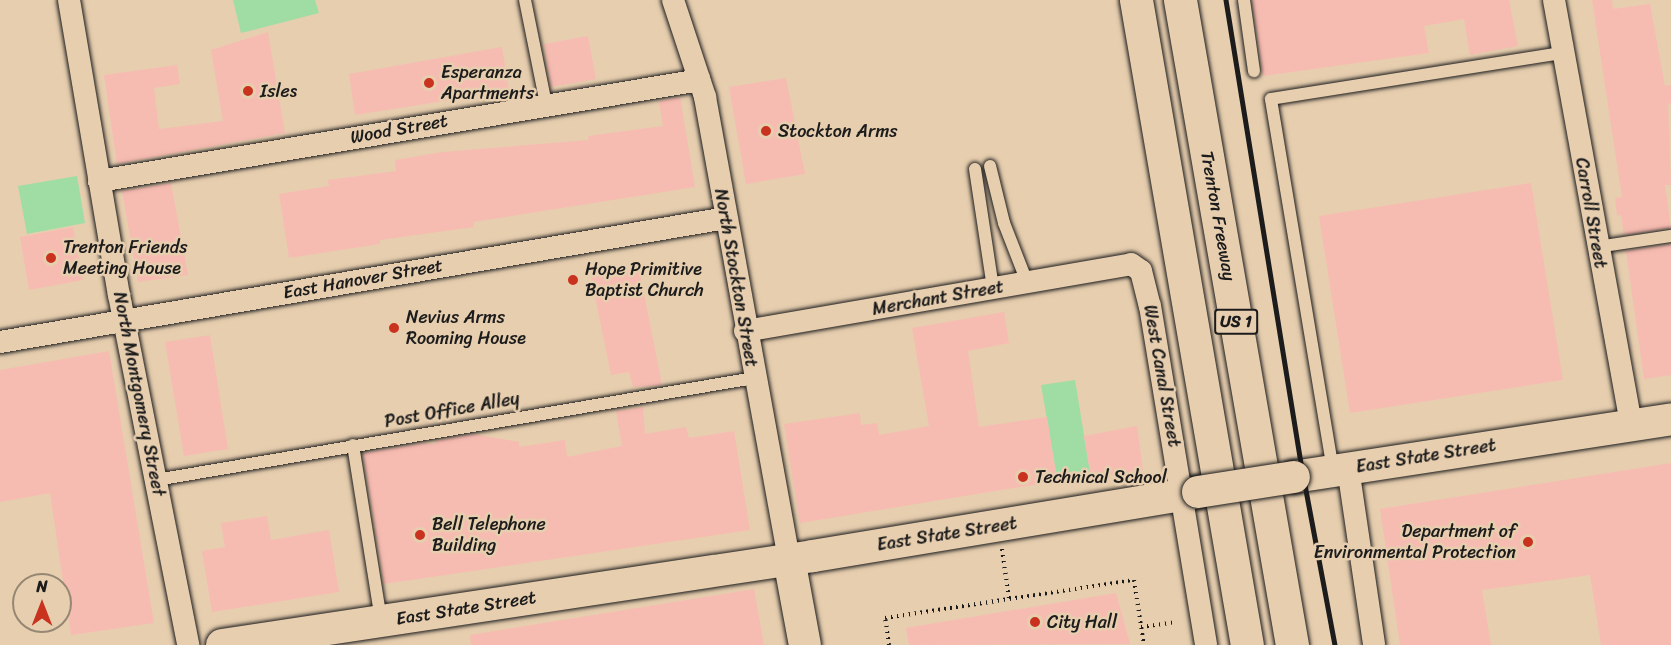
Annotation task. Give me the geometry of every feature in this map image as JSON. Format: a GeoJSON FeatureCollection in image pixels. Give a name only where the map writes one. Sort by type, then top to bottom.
{"type":"FeatureCollection","features":[{"type":"Feature","properties":{"kind":"highway","name":"US 1"},"geometry":{"type":"LineString","coordinates":[[1136,0],[1247,645]]}},
{"type":"Feature","properties":{"kind":"highway","name":"Trenton Freeway"},"geometry":{"type":"LineString","coordinates":[[1180,0],[1292,645]]}},
{"type":"Feature","properties":{"kind":"street","name":"North Montgomery Street"},"geometry":{"type":"LineString","coordinates":[[69,0],[124,321],[188,645]]}},
{"type":"Feature","properties":{"kind":"street","name":"North Stockton Street"},"geometry":{"type":"LineString","coordinates":[[673,0],[700,80],[789,559]]}},
{"type":"Feature","properties":{"kind":"street","name":"Carroll Street"},"geometry":{"type":"LineString","coordinates":[[1554,0],[1631,425]]}},
{"type":"Feature","properties":{"kind":"street","name":"Wood Street"},"geometry":{"type":"LineString","coordinates":[[99,181],[546,104],[700,80]]}},
{"type":"Feature","properties":{"kind":"street","name":"East Hanover Street"},"geometry":{"type":"LineString","coordinates":[[0,342],[726,218]]}},
{"type":"Feature","properties":{"kind":"street","name":"Merchant Street"},"geometry":{"type":"LineString","coordinates":[[745,331],[1131,264]]}},
{"type":"Feature","properties":{"kind":"street","name":"West Canal Street"},"geometry":{"type":"LineString","coordinates":[[1131,264],[1141,271],[1190,493],[1206,645]]}},
{"type":"Feature","properties":{"kind":"street","name":"East State Street"},"geometry":{"type":"LineString","coordinates":[[222,645],[789,559],[1340,469],[1671,419]]}},
{"type":"Feature","properties":{"kind":"street"},"geometry":{"type":"LineString","coordinates":[[1340,469],[1374,645]]}},
{"type":"Feature","properties":{"kind":"street"},"geometry":{"type":"LineString","coordinates":[[789,559],[805,645]]}},
{"type":"Feature","properties":{"kind":"lane"},"geometry":{"type":"LineString","coordinates":[[525,0],[546,104]]}},
{"type":"Feature","properties":{"kind":"lane"},"geometry":{"type":"LineString","coordinates":[[1244,0],[1254,71]]}},
{"type":"Feature","properties":{"kind":"lane"},"geometry":{"type":"LineString","coordinates":[[1340,469],[1271,99],[1563,52]]}},
{"type":"Feature","properties":{"kind":"lane"},"geometry":{"type":"LineString","coordinates":[[990,166],[1004,222],[1027,282]]}},
{"type":"Feature","properties":{"kind":"lane"},"geometry":{"type":"LineString","coordinates":[[975,169],[993,288]]}},
{"type":"Feature","properties":{"kind":"lane"},"geometry":{"type":"LineString","coordinates":[[1597,247],[1671,236]]}},
{"type":"Feature","properties":{"kind":"lane","name":"Post Office Alley"},"geometry":{"type":"LineString","coordinates":[[156,480],[754,378]]}},
{"type":"Feature","properties":{"kind":"lane"},"geometry":{"type":"LineString","coordinates":[[353,445],[381,621]]}},
{"type":"Feature","properties":{"kind":"path"},"geometry":{"type":"LineString","coordinates":[[1002,548],[1009,599]]}},
{"type":"Feature","properties":{"kind":"path"},"geometry":{"type":"LineString","coordinates":[[889,645],[885,618],[1134,580],[1144,645]]}},
{"type":"Feature","properties":{"kind":"path"},"geometry":{"type":"LineString","coordinates":[[1141,627],[1176,622]]}},
{"type":"Feature","properties":{"kind":"green space"},"geometry":{"type":"Polygon","coordinates":[[[233,0],[315,0],[319,13],[241,33],[233,0]]]}},
{"type":"Feature","properties":{"kind":"green space"},"geometry":{"type":"Polygon","coordinates":[[[77,176],[85,223],[27,234],[18,186],[77,176]]]}},
{"type":"Feature","properties":{"kind":"green space"},"geometry":{"type":"Polygon","coordinates":[[[1075,380],[1091,478],[1058,483],[1041,385],[1075,380]]]}},
{"type":"Feature","properties":{"kind":"building"},"geometry":{"type":"Polygon","coordinates":[[[1252,0],[1509,0],[1518,46],[1470,55],[1464,19],[1424,26],[1429,53],[1263,76],[1252,0]]]}},
{"type":"Feature","properties":{"kind":"building"},"geometry":{"type":"Polygon","coordinates":[[[1592,0],[1612,0],[1613,9],[1650,4],[1665,86],[1671,85],[1671,103],[1668,104],[1671,185],[1665,185],[1671,228],[1624,235],[1621,215],[1617,216],[1615,198],[1622,197],[1592,0]]]}},
{"type":"Feature","properties":{"kind":"building"},"geometry":{"type":"Polygon","coordinates":[[[268,32],[285,133],[117,164],[104,75],[177,65],[180,84],[154,88],[159,129],[223,121],[211,50],[268,32]]]}},
{"type":"Feature","properties":{"kind":"building"},"geometry":{"type":"Polygon","coordinates":[[[588,36],[596,79],[551,87],[544,44],[588,36]]]}},
{"type":"Feature","properties":{"kind":"building","name":"Esperanza Apartments"},"geometry":{"type":"Polygon","coordinates":[[[502,47],[509,91],[355,115],[349,74],[502,47]]]}},
{"type":"Feature","properties":{"kind":"building","name":"Stockton Arms"},"geometry":{"type":"Polygon","coordinates":[[[786,78],[805,174],[746,184],[729,87],[786,78]]]}},
{"type":"Feature","properties":{"kind":"building"},"geometry":{"type":"Polygon","coordinates":[[[680,97],[695,187],[473,222],[474,227],[380,240],[380,244],[289,258],[279,194],[329,186],[328,180],[396,171],[395,160],[442,152],[589,140],[588,136],[663,126],[659,101],[680,97]]]}},
{"type":"Feature","properties":{"kind":"building"},"geometry":{"type":"Polygon","coordinates":[[[171,183],[188,275],[138,282],[122,191],[171,183]]]}},
{"type":"Feature","properties":{"kind":"building"},"geometry":{"type":"Polygon","coordinates":[[[1531,183],[1563,380],[1350,413],[1319,216],[1531,183]]]}},
{"type":"Feature","properties":{"kind":"building","name":"Trenton Friends Meeting House"},"geometry":{"type":"Polygon","coordinates":[[[73,227],[83,280],[29,290],[20,237],[73,227]]]}},
{"type":"Feature","properties":{"kind":"building"},"geometry":{"type":"Polygon","coordinates":[[[1671,244],[1671,375],[1644,379],[1626,251],[1671,244]]]}},
{"type":"Feature","properties":{"kind":"building"},"geometry":{"type":"Polygon","coordinates":[[[639,268],[662,385],[633,387],[629,372],[611,375],[591,277],[639,268]]]}},
{"type":"Feature","properties":{"kind":"building"},"geometry":{"type":"Polygon","coordinates":[[[1004,312],[1009,343],[968,351],[979,427],[1047,417],[1057,481],[800,523],[784,424],[860,413],[861,425],[877,423],[879,435],[929,426],[912,328],[1004,312]]]}},
{"type":"Feature","properties":{"kind":"building"},"geometry":{"type":"Polygon","coordinates":[[[210,335],[228,449],[184,456],[165,342],[210,335]]]}},
{"type":"Feature","properties":{"kind":"building"},"geometry":{"type":"Polygon","coordinates":[[[109,351],[154,623],[71,635],[72,573],[62,573],[50,493],[0,502],[0,370],[109,351]]]}},
{"type":"Feature","properties":{"kind":"building"},"geometry":{"type":"Polygon","coordinates":[[[643,407],[645,434],[686,427],[689,438],[734,431],[750,530],[384,584],[363,453],[423,443],[435,444],[435,441],[473,434],[519,442],[519,447],[565,440],[567,457],[622,446],[616,411],[643,407]]]}},
{"type":"Feature","properties":{"kind":"building"},"geometry":{"type":"Polygon","coordinates":[[[1137,426],[1143,470],[1091,478],[1084,436],[1137,426]]]}},
{"type":"Feature","properties":{"kind":"building","name":"Department of Environmental Protection"},"geometry":{"type":"Polygon","coordinates":[[[1671,463],[1671,645],[1601,645],[1590,575],[1482,590],[1491,645],[1400,645],[1380,509],[1671,463]]]}},
{"type":"Feature","properties":{"kind":"building"},"geometry":{"type":"Polygon","coordinates":[[[267,516],[271,540],[329,530],[339,592],[212,612],[202,551],[225,547],[221,523],[267,516]]]}},
{"type":"Feature","properties":{"kind":"building"},"geometry":{"type":"Polygon","coordinates":[[[754,589],[764,645],[471,645],[470,635],[754,589]]]}},
{"type":"Feature","properties":{"kind":"building","name":"City Hall"},"geometry":{"type":"Polygon","coordinates":[[[1116,593],[1130,644],[909,645],[906,628],[1116,593]]]}},
{"type":"Feature","properties":{"kind":"railway"},"geometry":{"type":"LineString","coordinates":[[1226,0],[1303,474],[1335,645]]}},
{"type":"Feature","properties":{"kind":"place","name":"Esperanza Apartments"},"geometry":{"type":"Point","coordinates":[429,83]}},
{"type":"Feature","properties":{"kind":"place","name":"Isles"},"geometry":{"type":"Point","coordinates":[248,91]}},
{"type":"Feature","properties":{"kind":"place","name":"Stockton Arms"},"geometry":{"type":"Point","coordinates":[766,131]}},
{"type":"Feature","properties":{"kind":"place","name":"Trenton Friends Meeting House"},"geometry":{"type":"Point","coordinates":[51,258]}},
{"type":"Feature","properties":{"kind":"place","name":"Hope Primitive Baptist Church"},"geometry":{"type":"Point","coordinates":[573,280]}},
{"type":"Feature","properties":{"kind":"place","name":"Nevius Arms Rooming House"},"geometry":{"type":"Point","coordinates":[394,328]}},
{"type":"Feature","properties":{"kind":"place","name":"Technical School"},"geometry":{"type":"Point","coordinates":[1023,477]}},
{"type":"Feature","properties":{"kind":"place","name":"Bell Telephone Building"},"geometry":{"type":"Point","coordinates":[420,535]}},
{"type":"Feature","properties":{"kind":"place","name":"Department of Environmental Protection"},"geometry":{"type":"Point","coordinates":[1528,542]}},
{"type":"Feature","properties":{"kind":"place","name":"City Hall"},"geometry":{"type":"Point","coordinates":[1035,622]}}]}
